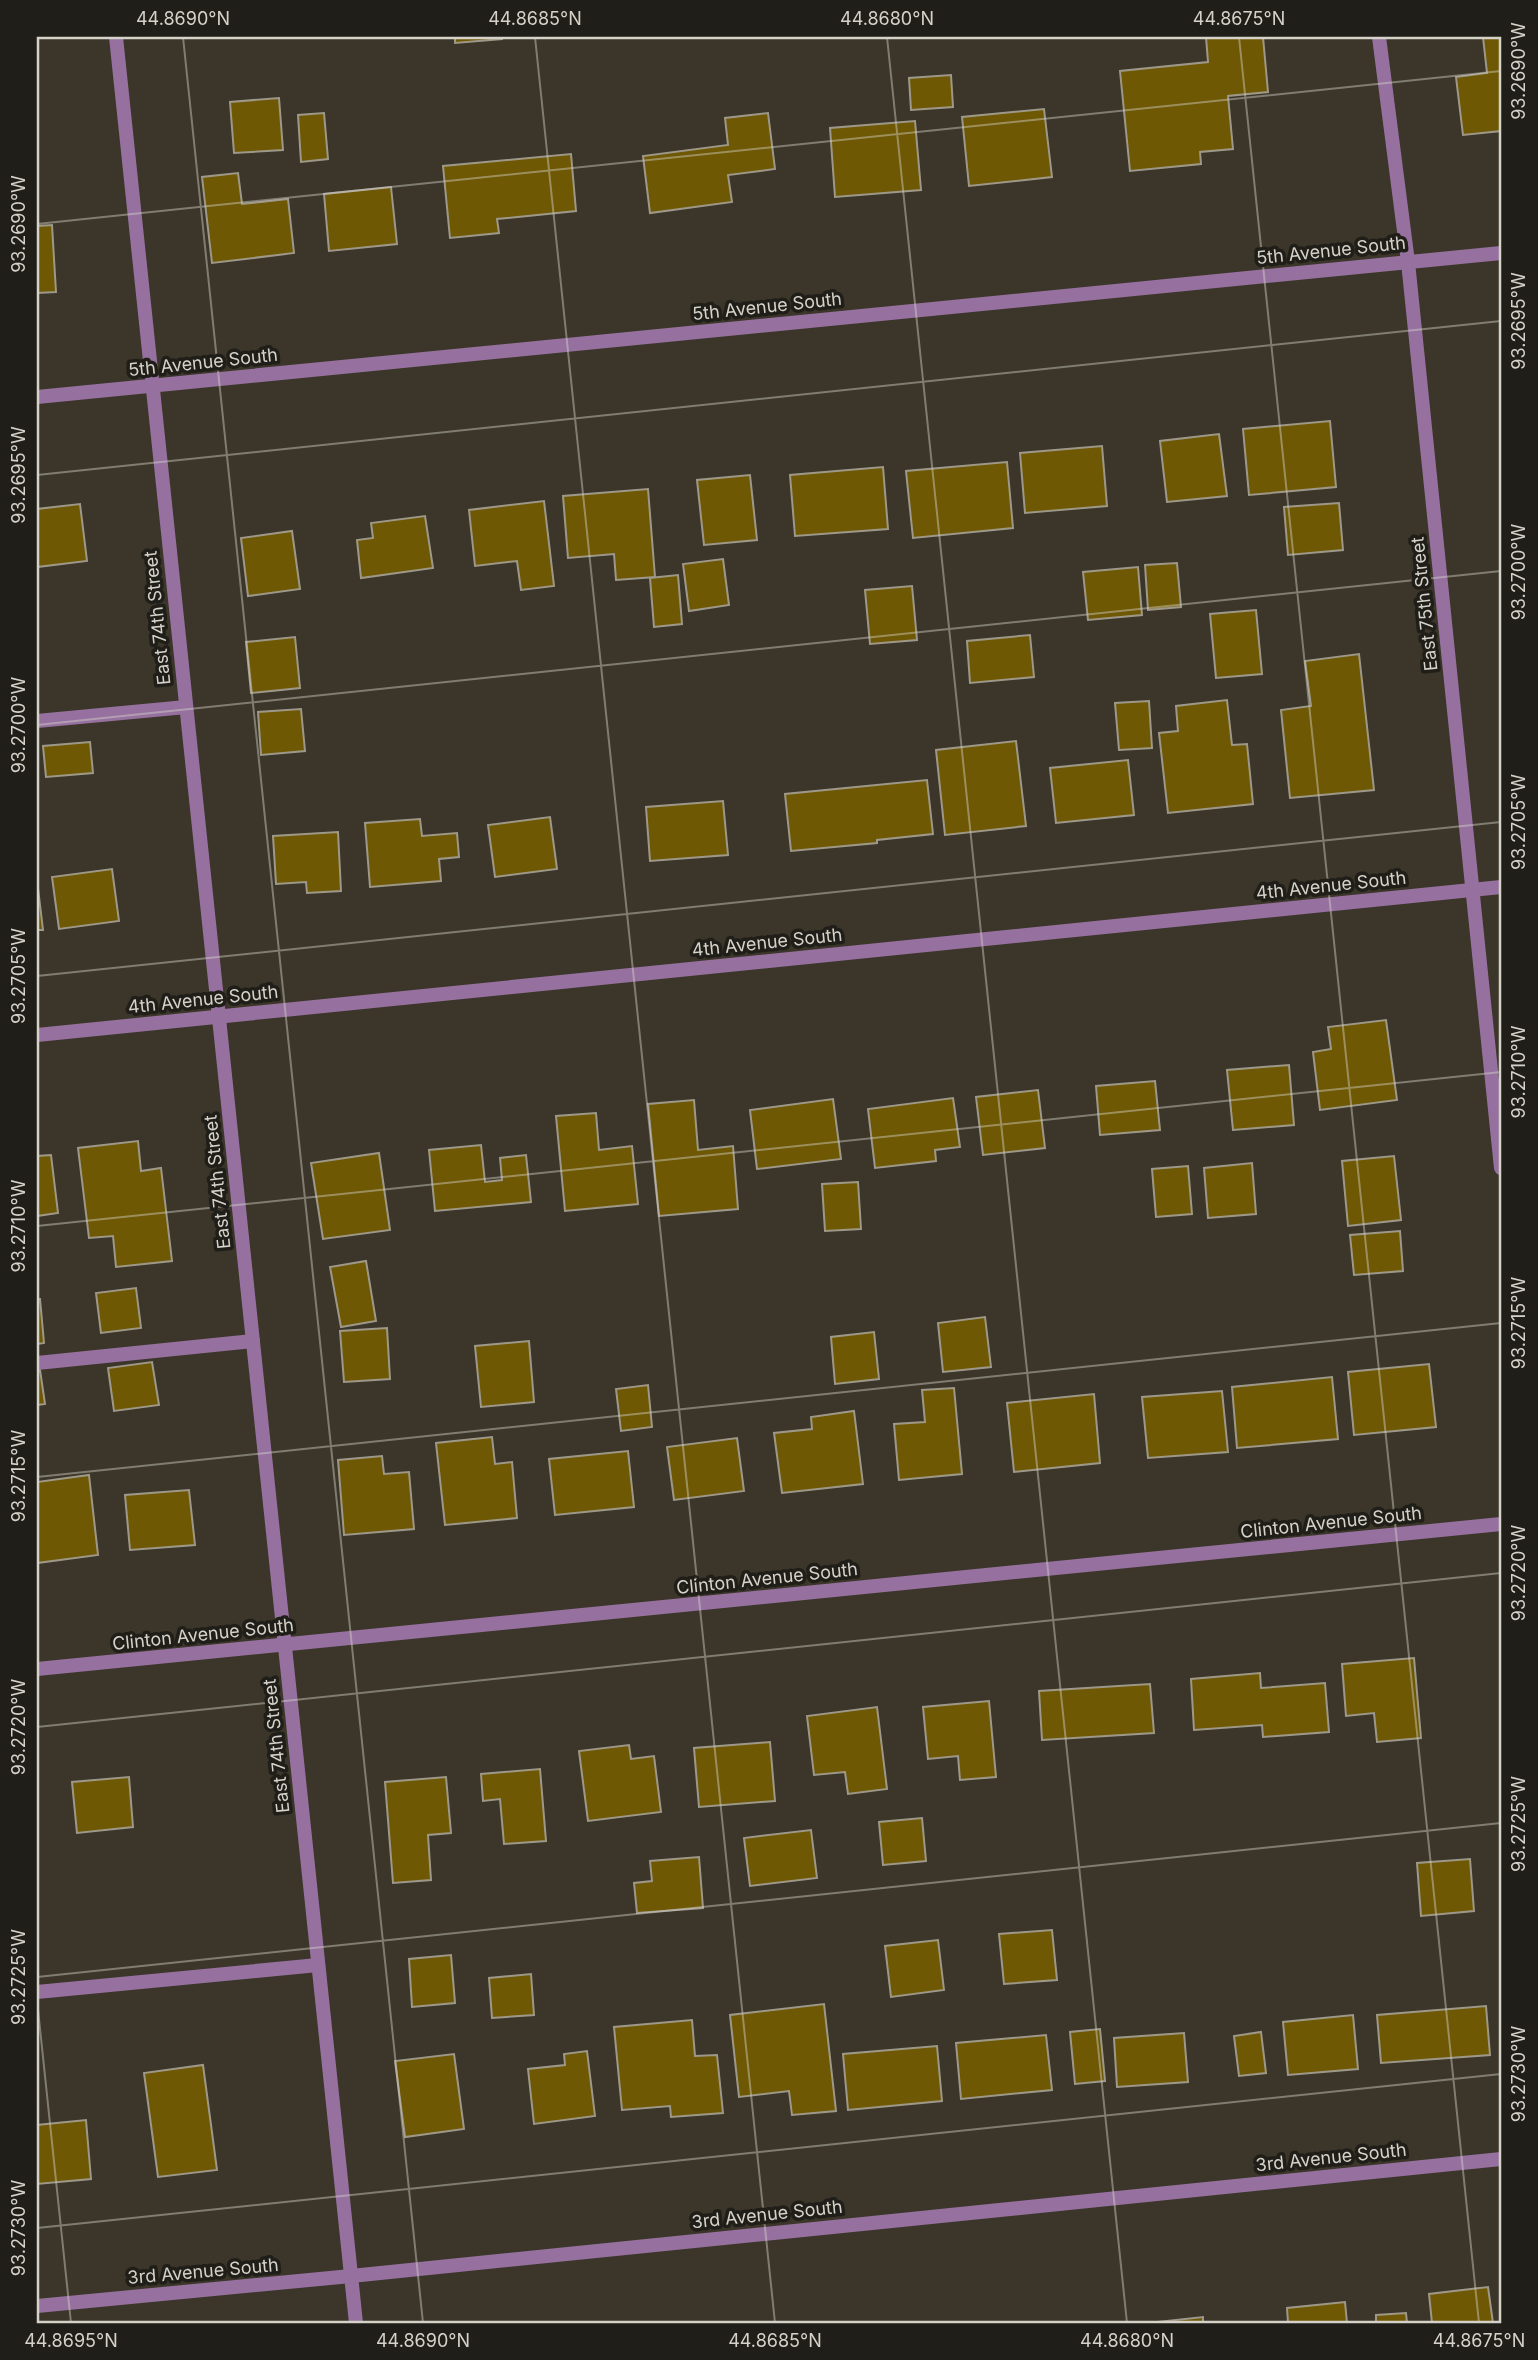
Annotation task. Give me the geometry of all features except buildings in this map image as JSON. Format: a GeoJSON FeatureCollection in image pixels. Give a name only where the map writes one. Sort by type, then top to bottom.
{"type":"FeatureCollection","features":[{"type":"Feature","properties":{"kind":"street","name":"East 74th Street"},"geometry":{"type":"LineString","coordinates":[[116,37],[356,2323]]}},
{"type":"Feature","properties":{"kind":"street","name":"East 75th Street"},"geometry":{"type":"LineString","coordinates":[[1379,37],[1408,262],[1501,1168]]}},
{"type":"Feature","properties":{"kind":"street","name":"5th Avenue South"},"geometry":{"type":"LineString","coordinates":[[37,397],[1501,253]]}},
{"type":"Feature","properties":{"kind":"street"},"geometry":{"type":"LineString","coordinates":[[37,721],[186,707]]}},
{"type":"Feature","properties":{"kind":"street","name":"4th Avenue South"},"geometry":{"type":"LineString","coordinates":[[37,1035],[1501,887]]}},
{"type":"Feature","properties":{"kind":"street"},"geometry":{"type":"LineString","coordinates":[[37,1363],[253,1341]]}},
{"type":"Feature","properties":{"kind":"street","name":"Clinton Avenue South"},"geometry":{"type":"LineString","coordinates":[[37,1670],[1501,1524]]}},
{"type":"Feature","properties":{"kind":"street"},"geometry":{"type":"LineString","coordinates":[[37,1992],[318,1965]]}},
{"type":"Feature","properties":{"kind":"street","name":"3rd Avenue South"},"geometry":{"type":"LineString","coordinates":[[37,2306],[1501,2159]]}}]}
